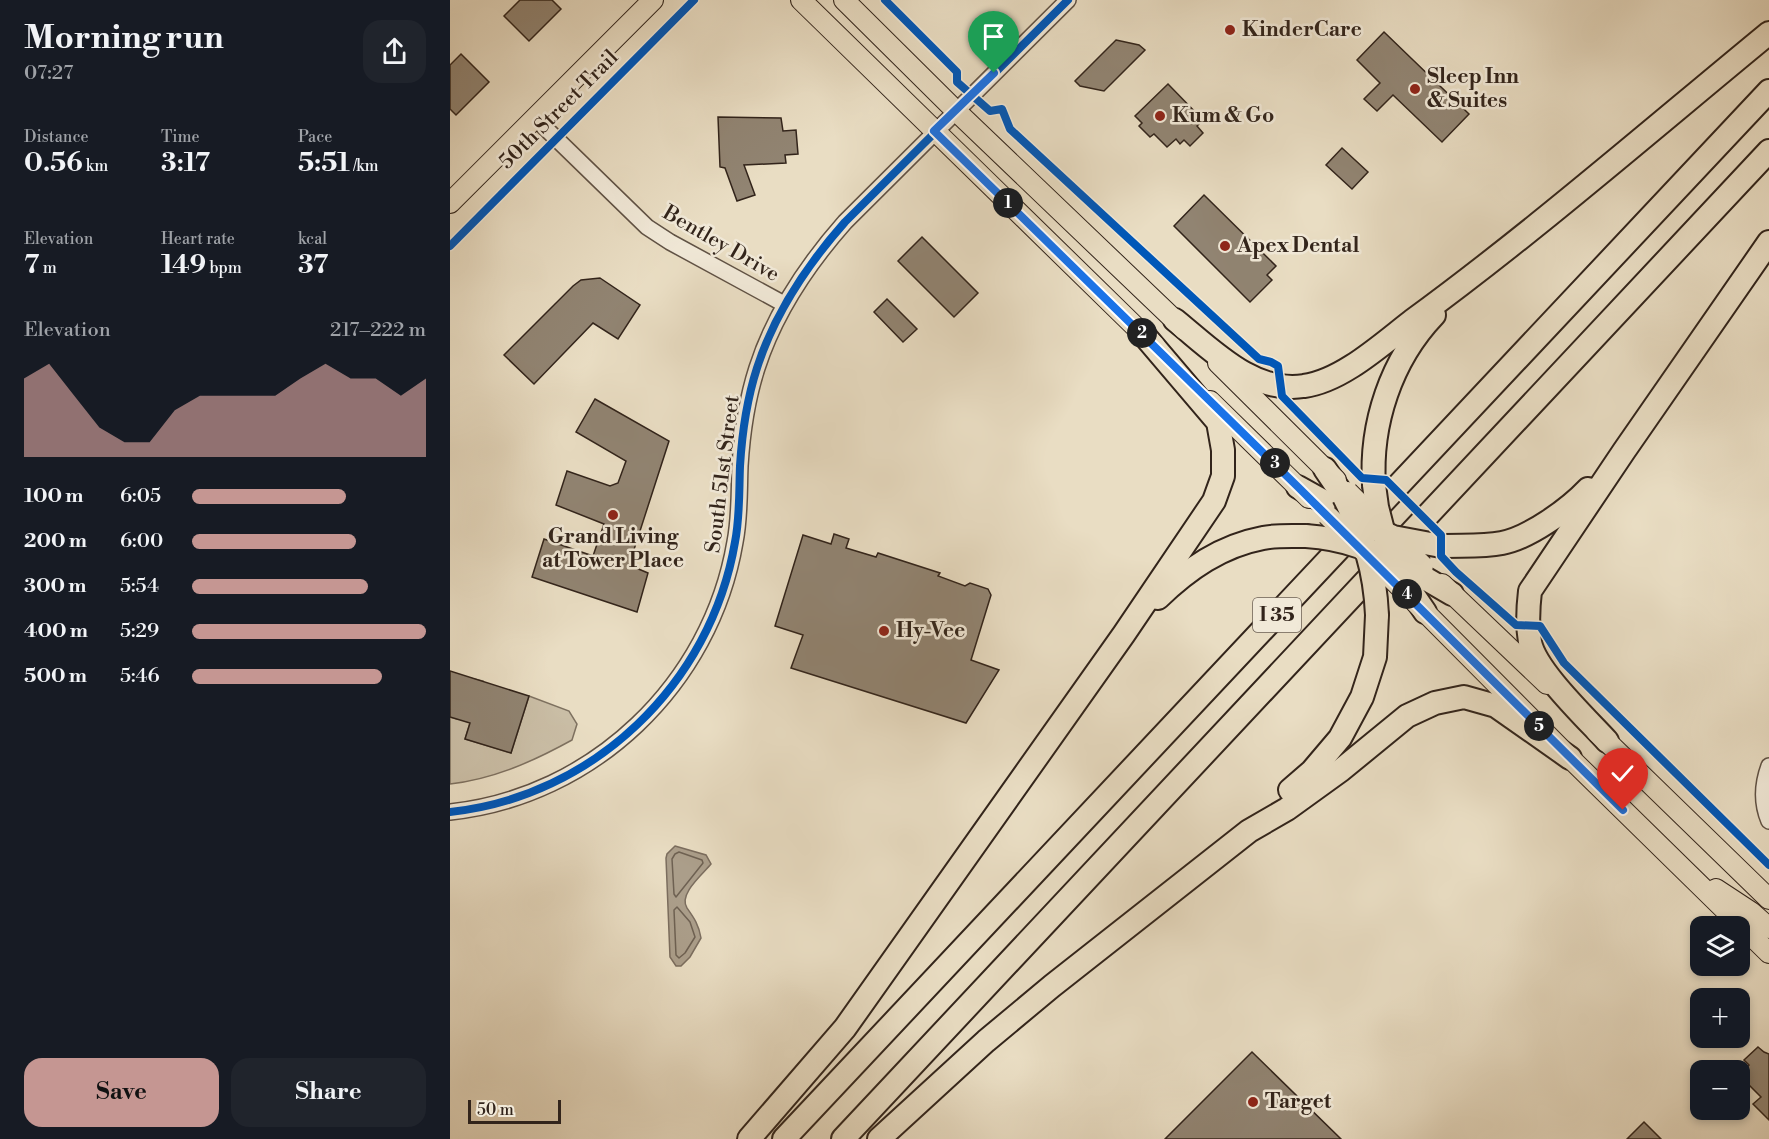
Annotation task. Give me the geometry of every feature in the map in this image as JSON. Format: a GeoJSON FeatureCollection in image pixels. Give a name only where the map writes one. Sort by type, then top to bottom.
{"type":"FeatureCollection","features":[{"type":"Feature","properties":{"kind":"highway"},"geometry":{"type":"LineString","coordinates":[[1175,320],[1235,369],[1268,383],[1303,387],[1328,380],[1466,282],[1769,33]]}},
{"type":"Feature","properties":{"kind":"highway","name":"I 35"},"geometry":{"type":"LineString","coordinates":[[784,1139],[1769,92]]}},
{"type":"Feature","properties":{"kind":"highway","name":"I 35"},"geometry":{"type":"LineString","coordinates":[[843,1139],[1769,151]]}},
{"type":"Feature","properties":{"kind":"highway"},"geometry":{"type":"LineString","coordinates":[[1607,741],[1542,668],[1530,644],[1527,613],[1530,591],[1769,242]]}},
{"type":"Feature","properties":{"kind":"highway"},"geometry":{"type":"LineString","coordinates":[[1395,563],[1374,485],[1380,417],[1388,389],[1402,358],[1420,330],[1466,282]]}},
{"type":"Feature","properties":{"kind":"highway"},"geometry":{"type":"LineString","coordinates":[[749,1139],[845,1028],[1124,634],[1214,501],[1223,476],[1223,450],[1218,422],[1144,335]]}},
{"type":"Feature","properties":{"kind":"highway"},"geometry":{"type":"LineString","coordinates":[[1298,487],[1338,503],[1355,519],[1386,532],[1441,546],[1503,543],[1540,526],[1574,504],[1624,451]]}},
{"type":"Feature","properties":{"kind":"highway"},"geometry":{"type":"LineString","coordinates":[[1324,468],[1338,503]]}},
{"type":"Feature","properties":{"kind":"highway"},"geometry":{"type":"LineString","coordinates":[[1249,831],[1277,801],[1312,771],[1340,738],[1362,697],[1375,657],[1377,615],[1375,587],[1355,519]]}},
{"type":"Feature","properties":{"kind":"highway"},"geometry":{"type":"LineString","coordinates":[[1124,634],[1160,596],[1200,562],[1229,547],[1265,537],[1331,538],[1395,563],[1412,578],[1452,594]]}},
{"type":"Feature","properties":{"kind":"highway"},"geometry":{"type":"LineString","coordinates":[[1412,578],[1425,612]]}},
{"type":"Feature","properties":{"kind":"highway"},"geometry":{"type":"LineString","coordinates":[[879,1139],[986,1041],[1052,986],[1249,831],[1287,809],[1407,716],[1435,703],[1464,697],[1496,706],[1570,758]]}},
{"type":"Feature","properties":{"kind":"main road"},"geometry":{"type":"LineString","coordinates":[[450,203],[653,0]]}},
{"type":"Feature","properties":{"kind":"main road"},"geometry":{"type":"LineString","coordinates":[[801,0],[1298,487]]}},
{"type":"Feature","properties":{"kind":"main road"},"geometry":{"type":"LineString","coordinates":[[844,0],[955,110],[1175,320],[1324,468]]}},
{"type":"Feature","properties":{"kind":"main road"},"geometry":{"type":"LineString","coordinates":[[1338,503],[1386,532],[1412,578]]}},
{"type":"Feature","properties":{"kind":"main road"},"geometry":{"type":"LineString","coordinates":[[1338,503],[1364,550],[1412,578]]}},
{"type":"Feature","properties":{"kind":"main road"},"geometry":{"type":"LineString","coordinates":[[1452,594],[1769,899]]}},
{"type":"Feature","properties":{"kind":"main road"},"geometry":{"type":"LineString","coordinates":[[1425,612],[1769,953]]}},
{"type":"Feature","properties":{"kind":"main road"},"geometry":{"type":"LineString","coordinates":[[1676,862],[1750,912],[1769,928]]}},
{"type":"Feature","properties":{"kind":"street","name":"South 51st Street"},"geometry":{"type":"LineString","coordinates":[[450,812],[522,796],[559,780],[602,754],[652,711],[691,660],[719,604],[729,572],[738,519],[743,433],[749,399],[765,347],[784,304],[822,248],[934,131],[1068,0]]}},
{"type":"Feature","properties":{"kind":"street","name":"Bentley Drive"},"geometry":{"type":"LineString","coordinates":[[534,118],[647,227],[670,242],[784,304]]}},
{"type":"Feature","properties":{"kind":"street"},"geometry":{"type":"LineString","coordinates":[[1769,766],[1763,780],[1763,798],[1769,821]]}},
{"type":"Feature","properties":{"kind":"shaded area"},"geometry":{"type":"Polygon","coordinates":[[[470,678],[483,681],[465,739],[511,753],[529,696],[569,711],[577,724],[572,740],[513,768],[482,778],[450,784],[450,717],[457,719],[470,678]]]}},
{"type":"Feature","properties":{"kind":"water"},"geometry":{"type":"Polygon","coordinates":[[[675,846],[706,855],[711,864],[693,884],[686,897],[685,903],[698,925],[701,938],[690,957],[681,966],[676,966],[670,957],[666,858],[675,846]]]}},
{"type":"Feature","properties":{"kind":"building"},"geometry":{"type":"Polygon","coordinates":[[[520,0],[552,0],[561,9],[529,41],[504,16],[520,0]]]}},
{"type":"Feature","properties":{"kind":"building","name":"Sleep Inn & Suites"},"geometry":{"type":"Polygon","coordinates":[[[1384,32],[1469,114],[1442,142],[1393,95],[1377,111],[1364,99],[1380,83],[1357,60],[1384,32]]]}},
{"type":"Feature","properties":{"kind":"building","name":"Kum & Go"},"geometry":{"type":"Polygon","coordinates":[[[1116,40],[1139,45],[1145,50],[1104,91],[1080,86],[1075,81],[1116,40]]]}},
{"type":"Feature","properties":{"kind":"building"},"geometry":{"type":"Polygon","coordinates":[[[461,54],[489,82],[456,115],[450,109],[450,65],[461,54]]]}},
{"type":"Feature","properties":{"kind":"building"},"geometry":{"type":"Polygon","coordinates":[[[1168,84],[1203,120],[1197,126],[1203,133],[1190,146],[1184,140],[1180,144],[1176,139],[1167,147],[1154,134],[1150,137],[1139,126],[1142,123],[1135,116],[1168,84]]]}},
{"type":"Feature","properties":{"kind":"building"},"geometry":{"type":"Polygon","coordinates":[[[718,117],[781,118],[783,131],[796,130],[798,154],[785,155],[786,163],[744,165],[755,195],[737,201],[725,168],[720,167],[718,117]]]}},
{"type":"Feature","properties":{"kind":"building"},"geometry":{"type":"Polygon","coordinates":[[[1342,148],[1368,172],[1352,189],[1326,165],[1342,148]]]}},
{"type":"Feature","properties":{"kind":"building","name":"Apex Dental"},"geometry":{"type":"Polygon","coordinates":[[[1204,195],[1276,266],[1267,275],[1272,280],[1250,302],[1174,226],[1204,195]]]}},
{"type":"Feature","properties":{"kind":"building"},"geometry":{"type":"Polygon","coordinates":[[[922,237],[978,293],[954,317],[898,261],[922,237]]]}},
{"type":"Feature","properties":{"kind":"building"},"geometry":{"type":"Polygon","coordinates":[[[600,278],[640,305],[618,339],[593,323],[534,384],[504,355],[573,286],[581,280],[600,278]]]}},
{"type":"Feature","properties":{"kind":"building"},"geometry":{"type":"Polygon","coordinates":[[[887,299],[917,329],[903,342],[874,312],[887,299]]]}},
{"type":"Feature","properties":{"kind":"building","name":"Grand Living at Tower Place"},"geometry":{"type":"Polygon","coordinates":[[[595,399],[669,441],[629,565],[648,573],[637,612],[532,577],[544,539],[593,556],[604,524],[556,505],[567,471],[610,486],[618,483],[626,461],[576,432],[595,399]]]}},
{"type":"Feature","properties":{"kind":"building","name":"Hy-Vee"},"geometry":{"type":"Polygon","coordinates":[[[834,534],[849,539],[846,548],[876,557],[878,553],[940,573],[938,576],[965,586],[970,583],[988,589],[991,595],[971,660],[999,670],[966,723],[791,668],[803,635],[775,626],[803,535],[831,544],[834,534]]]}},
{"type":"Feature","properties":{"kind":"building"},"geometry":{"type":"Polygon","coordinates":[[[450,671],[529,696],[511,753],[465,739],[470,723],[450,717],[450,671]]]}},
{"type":"Feature","properties":{"kind":"building"},"geometry":{"type":"Polygon","coordinates":[[[1758,1047],[1769,1054],[1769,1120],[1753,1104],[1761,1097],[1750,1086],[1750,1060],[1744,1060],[1758,1047]]]}},
{"type":"Feature","properties":{"kind":"building","name":"Target"},"geometry":{"type":"Polygon","coordinates":[[[1252,1052],[1341,1139],[1165,1139],[1252,1052]]]}},
{"type":"Feature","properties":{"kind":"building"},"geometry":{"type":"Polygon","coordinates":[[[1644,1122],[1661,1139],[1627,1139],[1644,1122]]]}},
{"type":"Feature","properties":{"kind":"cycle path","name":"50th Street Trail"},"geometry":{"type":"LineString","coordinates":[[450,246],[694,0]]}},
{"type":"Feature","properties":{"kind":"cycle path"},"geometry":{"type":"LineString","coordinates":[[885,0],[957,72],[957,82],[990,111],[1002,109],[1010,129],[1259,359],[1278,366],[1282,396],[1362,478],[1386,480],[1441,535],[1441,556],[1516,625],[1540,626],[1564,663],[1769,865]]}},
{"type":"Feature","properties":{"kind":"cycle path"},"geometry":{"type":"LineString","coordinates":[[450,812],[502,802],[551,783],[597,757],[637,725],[672,686],[700,642],[722,594],[737,533],[741,454],[753,380],[764,347],[793,290],[845,222],[1068,0]]}},
{"type":"Feature","properties":{"kind":"place","name":"KinderCare"},"geometry":{"type":"Point","coordinates":[1230,30]}},
{"type":"Feature","properties":{"kind":"place","name":"Sleep Inn & Suites"},"geometry":{"type":"Point","coordinates":[1415,89]}},
{"type":"Feature","properties":{"kind":"place","name":"Kum & Go"},"geometry":{"type":"Point","coordinates":[1160,116]}},
{"type":"Feature","properties":{"kind":"place","name":"Apex Dental"},"geometry":{"type":"Point","coordinates":[1225,246]}},
{"type":"Feature","properties":{"kind":"place","name":"Grand Living at Tower Place"},"geometry":{"type":"Point","coordinates":[613,515]}},
{"type":"Feature","properties":{"kind":"place","name":"Hy-Vee"},"geometry":{"type":"Point","coordinates":[884,631]}},
{"type":"Feature","properties":{"kind":"place","name":"Target"},"geometry":{"type":"Point","coordinates":[1253,1102]}},
{"type":"Feature","properties":{"kind":"route"},"geometry":{"type":"LineString","coordinates":[[994,73],[934,131],[1144,335],[1623,810]]}}]}
